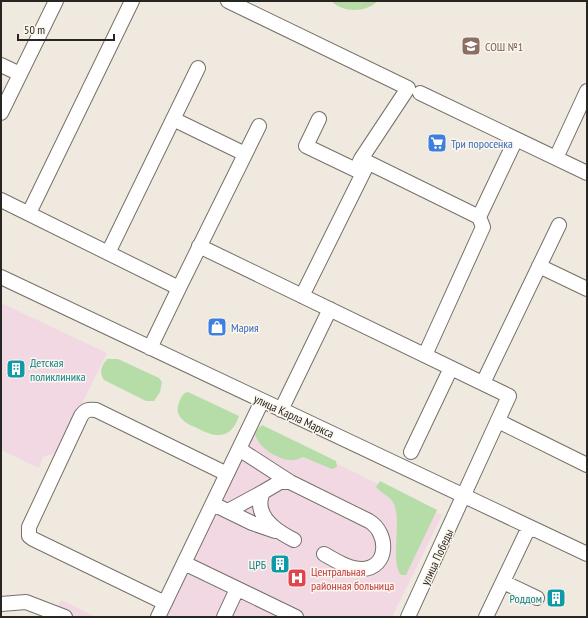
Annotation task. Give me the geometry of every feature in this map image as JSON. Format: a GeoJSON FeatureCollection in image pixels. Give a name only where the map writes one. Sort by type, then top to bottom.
{"type":"FeatureCollection","features":[{"type":"Feature","properties":{"kind":"street"},"geometry":{"type":"LineString","coordinates":[[1,113],[56,1]]}},
{"type":"Feature","properties":{"kind":"street"},"geometry":{"type":"LineString","coordinates":[[29,214],[132,1]]}},
{"type":"Feature","properties":{"kind":"street"},"geometry":{"type":"LineString","coordinates":[[228,1],[408,88],[365,161],[302,296]]}},
{"type":"Feature","properties":{"kind":"street"},"geometry":{"type":"LineString","coordinates":[[1,65],[20,74]]}},
{"type":"Feature","properties":{"kind":"street"},"geometry":{"type":"LineString","coordinates":[[108,253],[198,68]]}},
{"type":"Feature","properties":{"kind":"street"},"geometry":{"type":"LineString","coordinates":[[556,158],[587,91]]}},
{"type":"Feature","properties":{"kind":"street"},"geometry":{"type":"LineString","coordinates":[[420,93],[587,172]]}},
{"type":"Feature","properties":{"kind":"street"},"geometry":{"type":"LineString","coordinates":[[173,119],[245,154]]}},
{"type":"Feature","properties":{"kind":"street"},"geometry":{"type":"LineString","coordinates":[[319,119],[306,146],[356,170],[365,161]]}},
{"type":"Feature","properties":{"kind":"street"},"geometry":{"type":"LineString","coordinates":[[150,348],[178,288],[259,126]]}},
{"type":"Feature","properties":{"kind":"street"},"geometry":{"type":"LineString","coordinates":[[479,217],[516,139]]}},
{"type":"Feature","properties":{"kind":"street"},"geometry":{"type":"LineString","coordinates":[[365,161],[479,217],[483,227],[425,355]]}},
{"type":"Feature","properties":{"kind":"street"},"geometry":{"type":"LineString","coordinates":[[1,200],[178,288]]}},
{"type":"Feature","properties":{"kind":"street"},"geometry":{"type":"LineString","coordinates":[[199,246],[483,383],[559,225]]}},
{"type":"Feature","properties":{"kind":"street"},"geometry":{"type":"LineString","coordinates":[[539,266],[587,289]]}},
{"type":"Feature","properties":{"kind":"street","name":"улица Карла Маркса"},"geometry":{"type":"LineString","coordinates":[[1,277],[587,554]]}},
{"type":"Feature","properties":{"kind":"street"},"geometry":{"type":"LineString","coordinates":[[281,410],[330,309]]}},
{"type":"Feature","properties":{"kind":"street"},"geometry":{"type":"LineString","coordinates":[[411,452],[451,368]]}},
{"type":"Feature","properties":{"kind":"street","name":"улица Победы"},"geometry":{"type":"LineString","coordinates":[[408,617],[465,496],[509,396],[483,383]]}},
{"type":"Feature","properties":{"kind":"street"},"geometry":{"type":"LineString","coordinates":[[158,617],[262,401]]}},
{"type":"Feature","properties":{"kind":"street"},"geometry":{"type":"LineString","coordinates":[[165,603],[32,540],[29,536],[29,527],[81,416],[84,412],[90,409],[96,410],[227,474]]}},
{"type":"Feature","properties":{"kind":"street"},"geometry":{"type":"LineString","coordinates":[[498,421],[587,465]]}},
{"type":"Feature","properties":{"kind":"street"},"geometry":{"type":"LineString","coordinates":[[239,449],[290,482],[368,520],[374,524],[381,533],[383,546],[380,558],[375,564],[368,568],[354,568],[324,554]]}},
{"type":"Feature","properties":{"kind":"street"},"geometry":{"type":"LineString","coordinates":[[228,511],[280,482],[290,482]]}},
{"type":"Feature","properties":{"kind":"street"},"geometry":{"type":"LineString","coordinates":[[263,492],[260,499],[262,512],[268,523],[280,533]]}},
{"type":"Feature","properties":{"kind":"street"},"geometry":{"type":"LineString","coordinates":[[213,504],[252,523],[280,533],[294,540]]}},
{"type":"Feature","properties":{"kind":"street"},"geometry":{"type":"LineString","coordinates":[[486,617],[529,527]]}},
{"type":"Feature","properties":{"kind":"street"},"geometry":{"type":"LineString","coordinates":[[184,563],[296,617]]}},
{"type":"Feature","properties":{"kind":"street"},"geometry":{"type":"LineString","coordinates":[[503,582],[537,598]]}},
{"type":"Feature","properties":{"kind":"street"},"geometry":{"type":"LineString","coordinates":[[224,617],[237,589]]}},
{"type":"Feature","properties":{"kind":"street"},"geometry":{"type":"LineString","coordinates":[[1,604],[26,602],[62,616]]}},
{"type":"Feature","properties":{"kind":"shaded area"},"geometry":{"type":"Polygon","coordinates":[[[1,303],[107,353],[58,452],[43,457],[39,468],[1,450],[1,303]]]}},
{"type":"Feature","properties":{"kind":"shaded area"},"geometry":{"type":"Polygon","coordinates":[[[245,419],[442,515],[392,617],[149,617],[245,419]]]}},
{"type":"Feature","properties":{"kind":"shaded area"},"geometry":{"type":"Polygon","coordinates":[[[61,600],[96,617],[53,617],[61,600]]]}},
{"type":"Feature","properties":{"kind":"green space"},"geometry":{"type":"Polygon","coordinates":[[[331,1],[378,1],[367,8],[354,10],[342,8],[331,1]]]}},
{"type":"Feature","properties":{"kind":"green space"},"geometry":{"type":"Polygon","coordinates":[[[107,359],[118,359],[159,378],[162,382],[160,392],[154,401],[146,401],[104,380],[101,369],[107,359]]]}},
{"type":"Feature","properties":{"kind":"green space"},"geometry":{"type":"Polygon","coordinates":[[[188,392],[239,416],[236,424],[227,433],[216,435],[210,434],[189,424],[178,413],[179,402],[182,396],[188,392]]]}},
{"type":"Feature","properties":{"kind":"green space"},"geometry":{"type":"Polygon","coordinates":[[[262,425],[336,461],[337,467],[332,469],[303,457],[295,460],[288,460],[276,456],[264,448],[256,437],[255,432],[262,425]]]}},
{"type":"Feature","properties":{"kind":"green space"},"geometry":{"type":"Polygon","coordinates":[[[380,481],[437,510],[406,575],[401,575],[396,561],[397,515],[394,503],[376,487],[380,481]]]}},
{"type":"Feature","properties":{"kind":"place","name":"СОШ №1"},"geometry":{"type":"Point","coordinates":[471,46]}},
{"type":"Feature","properties":{"kind":"place","name":"Три поросенка"},"geometry":{"type":"Point","coordinates":[437,143]}},
{"type":"Feature","properties":{"kind":"place","name":"Мария"},"geometry":{"type":"Point","coordinates":[217,327]}},
{"type":"Feature","properties":{"kind":"place","name":"Детская поликлиника"},"geometry":{"type":"Point","coordinates":[16,369]}},
{"type":"Feature","properties":{"kind":"place","name":"ЦРБ"},"geometry":{"type":"Point","coordinates":[280,564]}},
{"type":"Feature","properties":{"kind":"place","name":"Центральная районная больница"},"geometry":{"type":"Point","coordinates":[297,578]}},
{"type":"Feature","properties":{"kind":"place","name":"Роддом"},"geometry":{"type":"Point","coordinates":[556,598]}}]}
